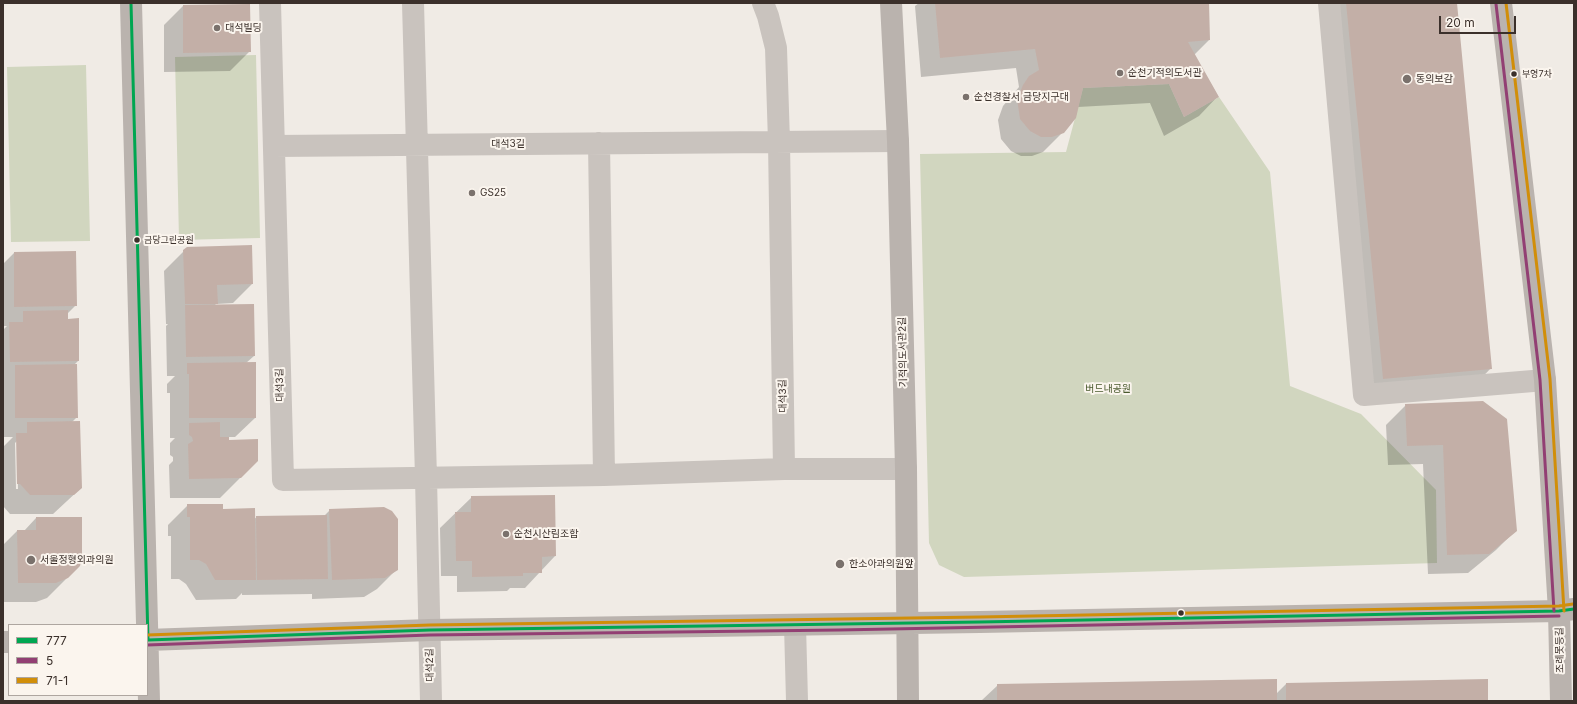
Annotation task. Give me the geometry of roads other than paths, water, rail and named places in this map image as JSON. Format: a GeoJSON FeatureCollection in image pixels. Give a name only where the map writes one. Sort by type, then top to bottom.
{"type":"FeatureCollection","features":[{"type":"Feature","properties":{"kind":"street"},"geometry":{"type":"LineString","coordinates":[[130,3],[147,624]]}},
{"type":"Feature","properties":{"kind":"street","name":"대석3길"},"geometry":{"type":"LineString","coordinates":[[270,3],[283,480],[604,475],[784,469],[779,142],[776,48],[768,16],[762,3]]}},
{"type":"Feature","properties":{"kind":"street"},"geometry":{"type":"LineString","coordinates":[[413,3],[430,630]]}},
{"type":"Feature","properties":{"kind":"street","name":"기적의도서관2길"},"geometry":{"type":"LineString","coordinates":[[891,3],[898,141],[906,469],[908,701]]}},
{"type":"Feature","properties":{"kind":"street"},"geometry":{"type":"LineString","coordinates":[[1329,3],[1364,396],[1545,380]]}},
{"type":"Feature","properties":{"kind":"street","name":"조례못등길"},"geometry":{"type":"LineString","coordinates":[[1501,3],[1545,380],[1567,610],[1561,701]]}},
{"type":"Feature","properties":{"kind":"street"},"geometry":{"type":"LineString","coordinates":[[779,142],[898,141]]}},
{"type":"Feature","properties":{"kind":"street","name":"대석3길"},"geometry":{"type":"LineString","coordinates":[[274,146],[779,142]]}},
{"type":"Feature","properties":{"kind":"street"},"geometry":{"type":"LineString","coordinates":[[599,143],[604,475]]}},
{"type":"Feature","properties":{"kind":"street"},"geometry":{"type":"LineString","coordinates":[[784,469],[906,469]]}},
{"type":"Feature","properties":{"kind":"street"},"geometry":{"type":"LineString","coordinates":[[148,640],[430,630],[795,625],[1567,610]]}},
{"type":"Feature","properties":{"kind":"street"},"geometry":{"type":"LineString","coordinates":[[795,625],[797,701]]}},
{"type":"Feature","properties":{"kind":"street","name":"대석2길"},"geometry":{"type":"LineString","coordinates":[[430,630],[431,701]]}},
{"type":"Feature","properties":{"kind":"place","name":"대석빌딩"},"geometry":{"type":"Point","coordinates":[217,28]}},
{"type":"Feature","properties":{"kind":"place","name":"순천기적의도서관"},"geometry":{"type":"Point","coordinates":[1120,73]}},
{"type":"Feature","properties":{"kind":"place","name":"부영7차"},"geometry":{"type":"Point","coordinates":[1514,74]}},
{"type":"Feature","properties":{"kind":"place","name":"동의보감"},"geometry":{"type":"Point","coordinates":[1407,79]}},
{"type":"Feature","properties":{"kind":"place","name":"순천경찰서 금당지구대"},"geometry":{"type":"Point","coordinates":[966,97]}},
{"type":"Feature","properties":{"kind":"place","name":"GS25"},"geometry":{"type":"Point","coordinates":[472,193]}},
{"type":"Feature","properties":{"kind":"place","name":"금당그린공원"},"geometry":{"type":"Point","coordinates":[137,240]}},
{"type":"Feature","properties":{"kind":"place","name":"순천시산림조합"},"geometry":{"type":"Point","coordinates":[506,534]}},
{"type":"Feature","properties":{"kind":"place","name":"서울정형외과의원"},"geometry":{"type":"Point","coordinates":[31,560]}},
{"type":"Feature","properties":{"kind":"place","name":"한소아과의원앞"},"geometry":{"type":"Point","coordinates":[840,564]}},
{"type":"Feature","properties":{"kind":"park label","name":"버드내공원"},"geometry":{"type":"Point","coordinates":[1108,389]}}]}
